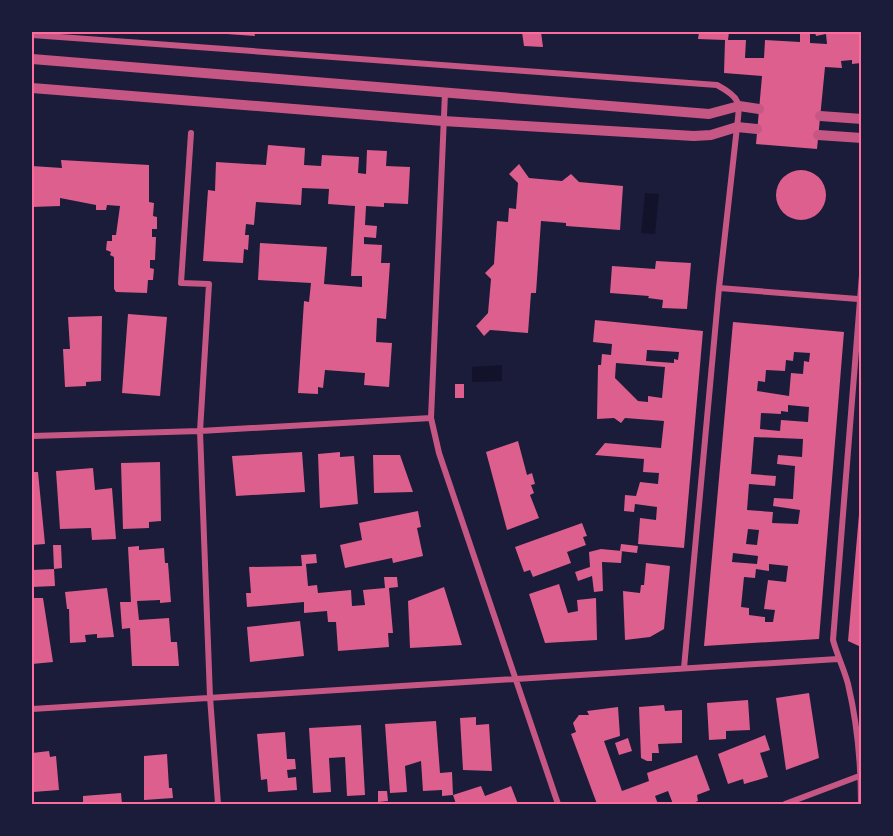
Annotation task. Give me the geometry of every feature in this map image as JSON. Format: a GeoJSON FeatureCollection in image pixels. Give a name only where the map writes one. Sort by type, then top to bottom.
{"type":"FeatureCollection","features":[{"type":"Feature","properties":{"kind":"street"},"geometry":{"type":"LineString","coordinates":[[32,35],[717,86],[734,94],[739,106],[719,288],[684,668]]}},
{"type":"Feature","properties":{"kind":"street"},"geometry":{"type":"LineString","coordinates":[[32,59],[709,114],[739,106],[759,109]]}},
{"type":"Feature","properties":{"kind":"street"},"geometry":{"type":"LineString","coordinates":[[33,89],[443,121],[700,136],[737,128],[757,129]]}},
{"type":"Feature","properties":{"kind":"street"},"geometry":{"type":"LineString","coordinates":[[446,93],[431,418],[438,453],[558,804]]}},
{"type":"Feature","properties":{"kind":"street"},"geometry":{"type":"LineString","coordinates":[[820,116],[861,119]]}},
{"type":"Feature","properties":{"kind":"street"},"geometry":{"type":"LineString","coordinates":[[190,133],[181,283],[209,285],[200,431],[210,698],[218,804]]}},
{"type":"Feature","properties":{"kind":"street"},"geometry":{"type":"LineString","coordinates":[[818,135],[861,138]]}},
{"type":"Feature","properties":{"kind":"street"},"geometry":{"type":"LineString","coordinates":[[861,275],[833,640],[838,660],[848,683],[861,775],[861,804]]}},
{"type":"Feature","properties":{"kind":"street"},"geometry":{"type":"LineString","coordinates":[[719,288],[858,299]]}},
{"type":"Feature","properties":{"kind":"street"},"geometry":{"type":"LineString","coordinates":[[32,436],[200,431],[431,418]]}},
{"type":"Feature","properties":{"kind":"street"},"geometry":{"type":"LineString","coordinates":[[32,709],[838,660]]}},
{"type":"Feature","properties":{"kind":"street"},"geometry":{"type":"LineString","coordinates":[[785,804],[861,775]]}},
{"type":"Feature","properties":{"kind":"shaded area"},"geometry":{"type":"Polygon","coordinates":[[[645,193],[659,194],[655,234],[641,233],[645,193]]]}},
{"type":"Feature","properties":{"kind":"shaded area"},"geometry":{"type":"Polygon","coordinates":[[[502,365],[502,381],[472,382],[472,367],[502,365]]]}},
{"type":"Feature","properties":{"kind":"building"},"geometry":{"type":"Polygon","coordinates":[[[227,32],[254,32],[255,36],[227,34],[227,32]]]}},
{"type":"Feature","properties":{"kind":"building"},"geometry":{"type":"Polygon","coordinates":[[[522,32],[541,32],[543,47],[524,46],[522,32]]]}},
{"type":"Feature","properties":{"kind":"building"},"geometry":{"type":"Polygon","coordinates":[[[699,32],[729,32],[728,40],[746,40],[745,58],[764,58],[765,40],[800,42],[800,33],[810,32],[810,43],[827,44],[826,34],[816,36],[815,32],[861,32],[861,63],[852,64],[852,60],[841,61],[842,68],[825,67],[817,149],[756,144],[762,76],[724,73],[725,40],[698,39],[699,32]]]}},
{"type":"Feature","properties":{"kind":"building"},"geometry":{"type":"Polygon","coordinates":[[[268,145],[305,148],[304,165],[321,166],[322,155],[359,157],[358,173],[366,174],[367,150],[387,151],[386,166],[410,167],[408,204],[384,203],[384,207],[366,206],[365,225],[377,226],[376,238],[364,237],[364,244],[382,245],[381,263],[390,263],[386,319],[377,318],[376,342],[392,343],[389,387],[364,385],[365,373],[325,370],[323,388],[318,387],[318,394],[298,393],[304,301],[309,302],[311,283],[258,280],[260,243],[327,247],[324,284],[362,287],[362,276],[351,276],[355,206],[328,204],[329,189],[302,188],[301,205],[256,202],[254,225],[246,224],[245,235],[249,235],[248,250],[244,249],[243,263],[203,261],[208,190],[215,191],[216,162],[266,165],[268,145]]]}},
{"type":"Feature","properties":{"kind":"building"},"geometry":{"type":"Polygon","coordinates":[[[61,160],[149,165],[149,202],[154,203],[153,216],[157,217],[157,229],[152,229],[152,237],[156,237],[155,260],[150,260],[150,268],[154,269],[153,280],[148,280],[147,293],[116,292],[114,289],[114,257],[106,250],[107,241],[112,241],[112,235],[116,235],[120,206],[107,205],[106,210],[96,210],[96,205],[60,198],[60,206],[32,207],[32,166],[62,168],[61,160]]]}},
{"type":"Feature","properties":{"kind":"building"},"geometry":{"type":"Polygon","coordinates":[[[519,164],[529,178],[562,181],[571,174],[579,182],[623,186],[620,230],[566,226],[566,223],[541,221],[536,293],[531,293],[528,333],[490,330],[484,336],[476,326],[488,313],[491,279],[485,273],[494,264],[497,221],[508,222],[509,208],[516,209],[518,183],[509,174],[519,164]]]}},
{"type":"Feature","properties":{"kind":"building"},"geometry":{"type":"Polygon","coordinates":[[[796,170],[806,170],[819,177],[826,190],[826,200],[819,213],[806,220],[796,220],[787,216],[780,209],[776,200],[776,190],[780,181],[787,174],[796,170]]]}},
{"type":"Feature","properties":{"kind":"building"},"geometry":{"type":"Polygon","coordinates":[[[656,261],[691,263],[687,309],[662,308],[663,300],[648,298],[649,296],[610,293],[612,266],[655,269],[656,261]]]}},
{"type":"Feature","properties":{"kind":"building"},"geometry":{"type":"Polygon","coordinates":[[[128,314],[167,317],[160,396],[122,393],[128,314]]]}},
{"type":"Feature","properties":{"kind":"building"},"geometry":{"type":"Polygon","coordinates":[[[102,316],[101,381],[86,382],[86,386],[65,387],[63,349],[70,349],[68,317],[102,316]]]}},
{"type":"Feature","properties":{"kind":"building"},"geometry":{"type":"Polygon","coordinates":[[[595,320],[703,331],[684,548],[638,544],[640,518],[656,520],[657,507],[635,504],[634,512],[624,511],[625,495],[636,496],[640,482],[658,484],[659,473],[643,472],[644,459],[595,455],[605,443],[661,448],[664,421],[625,418],[621,423],[614,418],[597,419],[598,365],[601,365],[602,354],[611,355],[612,344],[593,342],[595,320]],[[647,350],[646,361],[674,363],[674,359],[678,360],[679,352],[647,350]],[[616,363],[615,378],[638,401],[648,402],[648,396],[662,398],[665,367],[616,363]]]}},
{"type":"Feature","properties":{"kind":"building"},"geometry":{"type":"Polygon","coordinates":[[[733,322],[844,332],[819,639],[704,646],[733,322]],[[794,352],[793,361],[786,360],[785,371],[766,370],[765,382],[758,381],[757,391],[789,396],[791,373],[803,374],[804,361],[809,362],[810,353],[794,352]],[[788,405],[788,412],[781,411],[781,414],[761,413],[760,429],[780,431],[781,420],[808,422],[809,407],[788,405]],[[754,437],[751,474],[776,476],[775,486],[749,484],[747,510],[773,512],[772,523],[798,524],[800,510],[773,506],[774,498],[793,499],[795,466],[777,464],[778,455],[802,457],[803,439],[754,437]],[[748,529],[746,544],[757,545],[759,530],[748,529]],[[733,553],[732,562],[757,564],[758,556],[733,553]],[[769,564],[769,571],[756,569],[755,578],[744,577],[741,607],[749,608],[749,615],[765,617],[765,622],[773,622],[775,610],[764,609],[768,580],[786,582],[788,566],[769,564]]]}},
{"type":"Feature","properties":{"kind":"building"},"geometry":{"type":"Polygon","coordinates":[[[455,384],[464,384],[464,398],[455,398],[455,384]]]}},
{"type":"Feature","properties":{"kind":"building"},"geometry":{"type":"Polygon","coordinates":[[[518,441],[527,475],[532,473],[535,484],[531,485],[534,493],[530,495],[539,518],[507,530],[486,452],[518,441]]]}},
{"type":"Feature","properties":{"kind":"building"},"geometry":{"type":"Polygon","coordinates":[[[302,452],[305,492],[236,496],[232,456],[302,452]]]}},
{"type":"Feature","properties":{"kind":"building"},"geometry":{"type":"Polygon","coordinates":[[[340,452],[340,457],[354,456],[358,504],[320,508],[318,454],[340,452]]]}},
{"type":"Feature","properties":{"kind":"building"},"geometry":{"type":"Polygon","coordinates":[[[373,455],[400,455],[413,492],[374,493],[373,455]]]}},
{"type":"Feature","properties":{"kind":"building"},"geometry":{"type":"Polygon","coordinates":[[[160,462],[161,521],[149,522],[149,528],[123,529],[121,463],[160,462]]]}},
{"type":"Feature","properties":{"kind":"building"},"geometry":{"type":"Polygon","coordinates":[[[93,468],[95,490],[112,488],[116,539],[92,540],[91,528],[60,529],[56,471],[93,468]]]}},
{"type":"Feature","properties":{"kind":"building"},"geometry":{"type":"Polygon","coordinates":[[[32,472],[38,472],[45,544],[32,545],[32,472]]]}},
{"type":"Feature","properties":{"kind":"building"},"geometry":{"type":"Polygon","coordinates":[[[861,503],[861,647],[848,641],[861,503]]]}},
{"type":"Feature","properties":{"kind":"building"},"geometry":{"type":"Polygon","coordinates":[[[418,511],[421,527],[417,528],[423,556],[393,563],[392,558],[345,568],[340,545],[362,540],[359,523],[418,511]]]}},
{"type":"Feature","properties":{"kind":"building"},"geometry":{"type":"Polygon","coordinates":[[[582,523],[587,536],[583,537],[586,545],[567,552],[571,563],[533,577],[530,570],[524,572],[515,547],[582,523]]]}},
{"type":"Feature","properties":{"kind":"building"},"geometry":{"type":"Polygon","coordinates":[[[621,544],[638,546],[637,553],[620,551],[621,544]]]}},
{"type":"Feature","properties":{"kind":"building"},"geometry":{"type":"Polygon","coordinates":[[[53,545],[61,545],[62,568],[54,569],[53,545]]]}},
{"type":"Feature","properties":{"kind":"building"},"geometry":{"type":"Polygon","coordinates":[[[139,546],[139,550],[164,548],[165,563],[168,563],[171,602],[137,601],[139,620],[169,618],[171,642],[177,642],[179,666],[132,666],[130,628],[122,629],[120,602],[131,602],[128,547],[139,546]]]}},
{"type":"Feature","properties":{"kind":"building"},"geometry":{"type":"Polygon","coordinates":[[[601,549],[622,551],[621,563],[602,562],[603,591],[594,592],[592,576],[578,581],[575,572],[590,567],[589,552],[601,549]]]}},
{"type":"Feature","properties":{"kind":"building"},"geometry":{"type":"Polygon","coordinates":[[[316,554],[317,563],[306,564],[308,586],[317,585],[318,593],[351,590],[352,606],[365,605],[363,590],[385,588],[384,577],[397,577],[398,587],[389,588],[393,633],[388,633],[389,647],[338,651],[336,622],[328,622],[327,611],[304,613],[304,602],[247,607],[246,593],[251,593],[249,567],[302,566],[301,555],[316,554]]]}},
{"type":"Feature","properties":{"kind":"building"},"geometry":{"type":"Polygon","coordinates":[[[646,563],[670,566],[664,629],[650,637],[625,640],[623,591],[640,593],[641,585],[644,585],[646,563]]]}},
{"type":"Feature","properties":{"kind":"building"},"geometry":{"type":"Polygon","coordinates":[[[54,569],[55,586],[32,587],[32,570],[54,569]]]}},
{"type":"Feature","properties":{"kind":"building"},"geometry":{"type":"Polygon","coordinates":[[[559,584],[568,613],[578,611],[577,600],[596,598],[597,640],[545,643],[529,594],[559,584]]]}},
{"type":"Feature","properties":{"kind":"building"},"geometry":{"type":"Polygon","coordinates":[[[444,587],[462,645],[410,648],[408,601],[444,587]]]}},
{"type":"Feature","properties":{"kind":"building"},"geometry":{"type":"Polygon","coordinates":[[[107,588],[114,637],[97,638],[97,634],[85,635],[86,642],[70,643],[69,609],[67,609],[65,592],[107,588]]]}},
{"type":"Feature","properties":{"kind":"building"},"geometry":{"type":"Polygon","coordinates":[[[32,598],[43,598],[53,662],[32,664],[32,598]]]}},
{"type":"Feature","properties":{"kind":"building"},"geometry":{"type":"Polygon","coordinates":[[[300,621],[304,656],[250,662],[247,627],[300,621]]]}},
{"type":"Feature","properties":{"kind":"building"},"geometry":{"type":"Polygon","coordinates":[[[809,693],[819,758],[786,770],[776,698],[809,693]]]}},
{"type":"Feature","properties":{"kind":"building"},"geometry":{"type":"Polygon","coordinates":[[[748,700],[750,730],[726,731],[726,739],[709,740],[707,703],[748,700]]]}},
{"type":"Feature","properties":{"kind":"building"},"geometry":{"type":"Polygon","coordinates":[[[664,705],[665,711],[682,710],[682,743],[658,744],[659,753],[652,753],[652,761],[647,761],[641,758],[639,707],[664,705]]]}},
{"type":"Feature","properties":{"kind":"building"},"geometry":{"type":"Polygon","coordinates":[[[618,707],[620,736],[604,741],[622,791],[649,781],[647,773],[697,755],[710,790],[697,795],[698,801],[690,804],[673,804],[668,791],[655,796],[658,804],[597,804],[571,734],[576,732],[573,723],[579,715],[589,715],[587,711],[618,707]]]}},
{"type":"Feature","properties":{"kind":"building"},"geometry":{"type":"Polygon","coordinates":[[[476,717],[476,725],[489,724],[492,771],[463,770],[460,718],[476,717]]]}},
{"type":"Feature","properties":{"kind":"building"},"geometry":{"type":"Polygon","coordinates":[[[436,721],[440,773],[452,772],[453,795],[442,796],[442,790],[423,791],[421,761],[405,766],[407,792],[390,793],[385,724],[436,721]]]}},
{"type":"Feature","properties":{"kind":"building"},"geometry":{"type":"Polygon","coordinates":[[[361,725],[365,795],[347,796],[345,757],[329,758],[331,792],[313,793],[309,728],[361,725]]]}},
{"type":"Feature","properties":{"kind":"building"},"geometry":{"type":"Polygon","coordinates":[[[285,732],[287,759],[295,759],[296,769],[287,770],[288,778],[296,777],[297,790],[268,792],[267,779],[261,780],[257,734],[285,732]]]}},
{"type":"Feature","properties":{"kind":"building"},"geometry":{"type":"Polygon","coordinates":[[[765,735],[770,750],[760,753],[768,777],[744,784],[743,779],[728,784],[718,754],[765,735]]]}},
{"type":"Feature","properties":{"kind":"building"},"geometry":{"type":"Polygon","coordinates":[[[628,738],[632,751],[619,755],[615,743],[628,738]]]}},
{"type":"Feature","properties":{"kind":"building"},"geometry":{"type":"Polygon","coordinates":[[[49,751],[50,757],[56,756],[59,790],[33,792],[34,797],[32,797],[32,753],[49,751]]]}},
{"type":"Feature","properties":{"kind":"building"},"geometry":{"type":"Polygon","coordinates":[[[167,754],[169,788],[172,788],[173,798],[144,800],[144,756],[167,754]]]}},
{"type":"Feature","properties":{"kind":"building"},"geometry":{"type":"Polygon","coordinates":[[[481,786],[485,796],[511,786],[518,804],[456,804],[453,795],[481,786]]]}},
{"type":"Feature","properties":{"kind":"building"},"geometry":{"type":"Polygon","coordinates":[[[378,791],[387,791],[388,801],[378,802],[378,791]]]}},
{"type":"Feature","properties":{"kind":"building"},"geometry":{"type":"Polygon","coordinates":[[[121,793],[122,804],[83,804],[83,796],[121,793]]]}}]}
